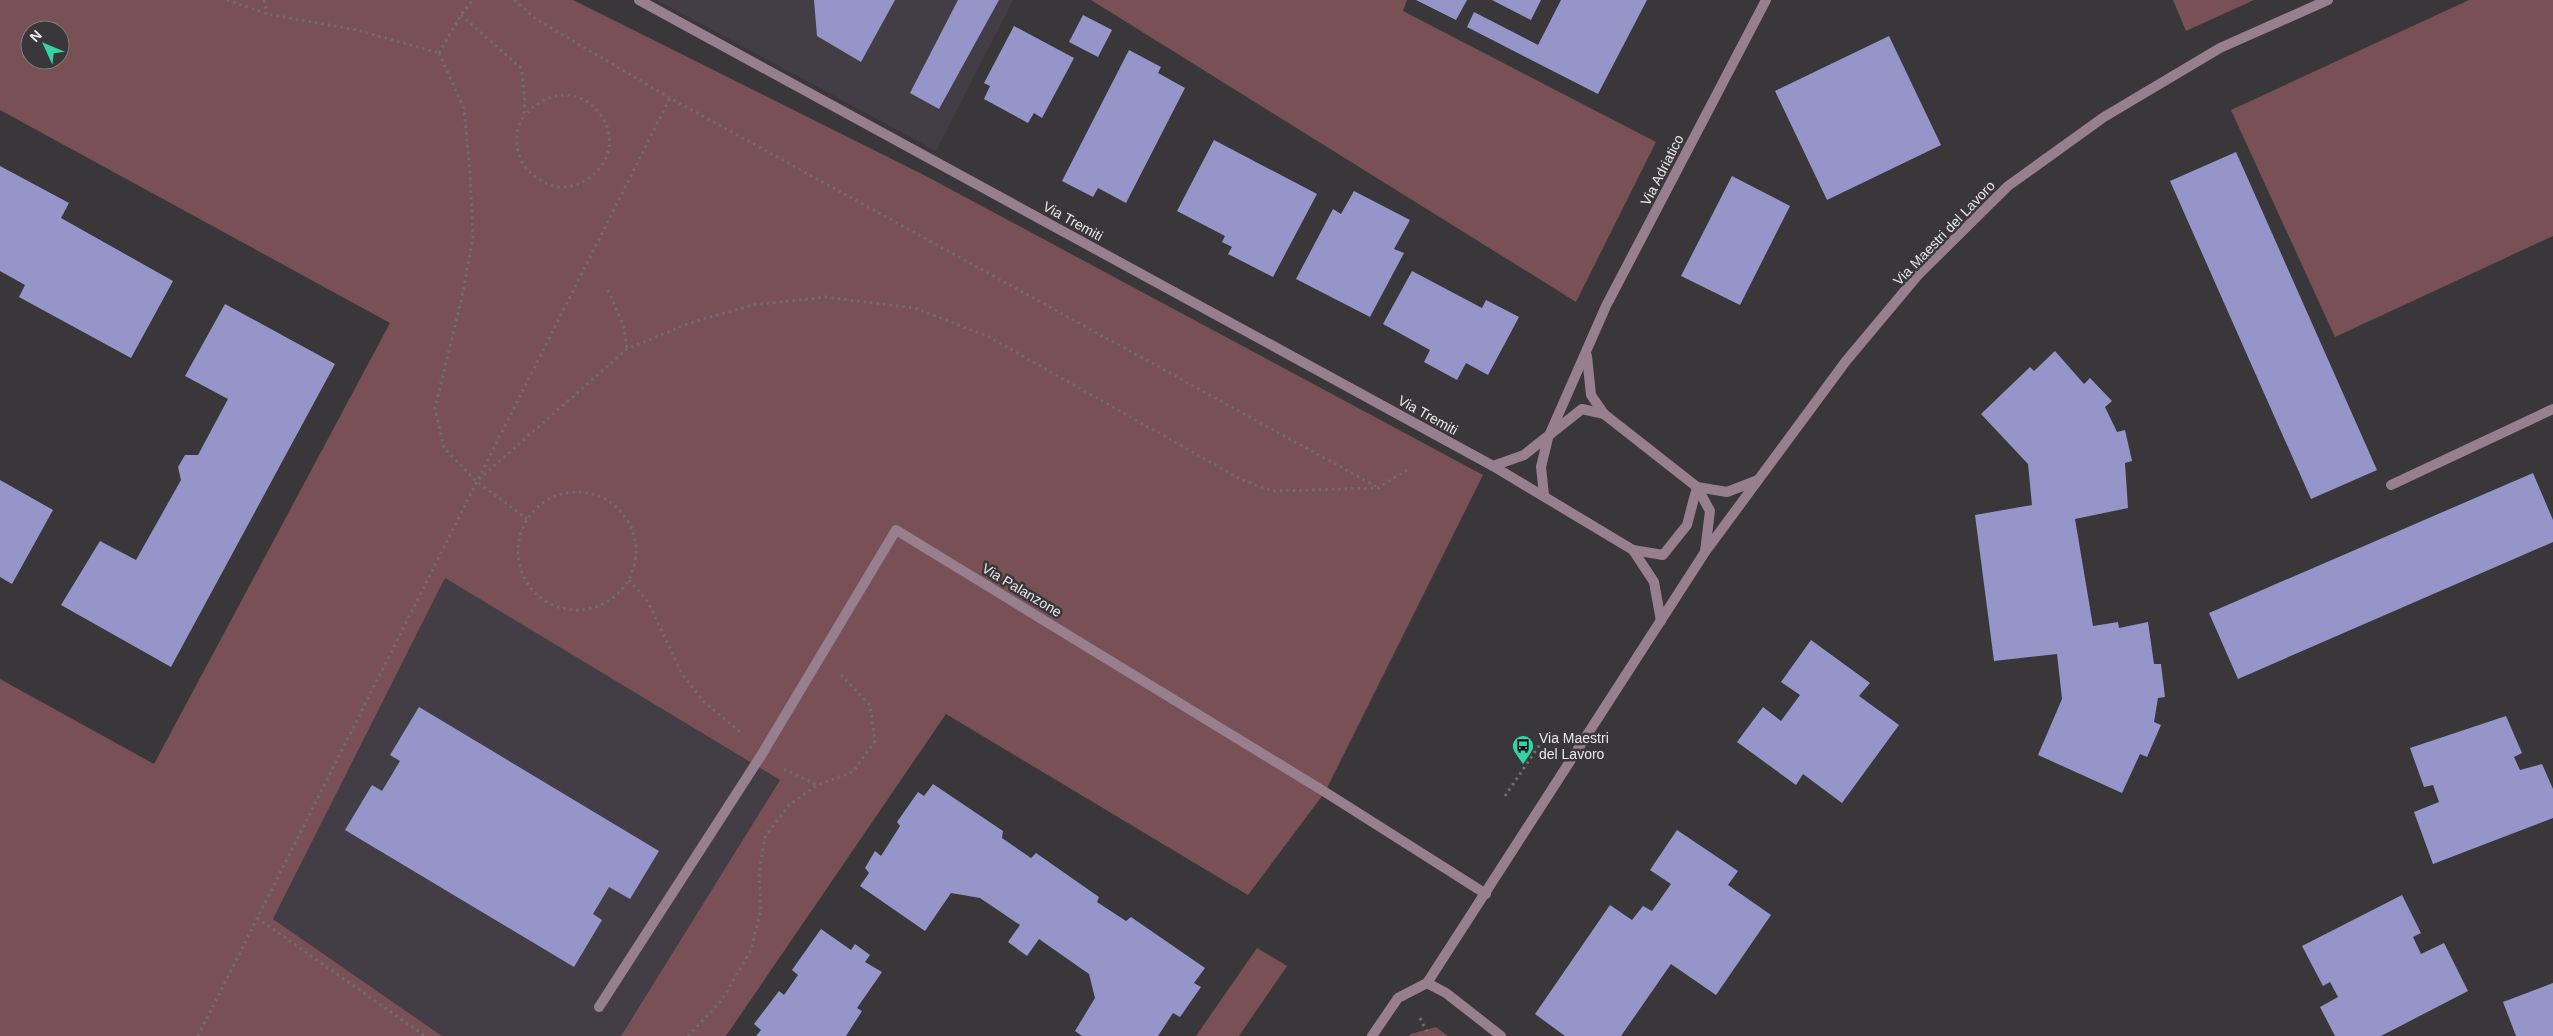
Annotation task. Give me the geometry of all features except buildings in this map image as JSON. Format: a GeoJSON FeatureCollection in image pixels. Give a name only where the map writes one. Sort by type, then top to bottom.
{"type":"FeatureCollection","features":[{"type":"Feature","properties":{"kind":"street","name":"Via Tremiti"},"geometry":{"type":"LineString","coordinates":[[639,0],[1544,495]]}},
{"type":"Feature","properties":{"kind":"street","name":"Via Adriatico"},"geometry":{"type":"LineString","coordinates":[[1544,495],[1541,467],[1548,438],[1606,306],[1766,0]]}},
{"type":"Feature","properties":{"kind":"street","name":"Via Maestri del Lavoro"},"geometry":{"type":"LineString","coordinates":[[1427,983],[1705,552],[1846,361],[1918,275],[2008,186],[2104,118],[2220,48],[2328,0]]}},
{"type":"Feature","properties":{"kind":"street","name":"Via Adriatico"},"geometry":{"type":"LineString","coordinates":[[1586,355],[1591,395],[1604,414],[1696,487],[1710,511],[1705,552]]}},
{"type":"Feature","properties":{"kind":"street"},"geometry":{"type":"LineString","coordinates":[[1493,466],[1524,455],[1539,442],[1548,438],[1582,409],[1604,414]]}},
{"type":"Feature","properties":{"kind":"street"},"geometry":{"type":"LineString","coordinates":[[2391,485],[2553,409]]}},
{"type":"Feature","properties":{"kind":"street","name":"Via Adriatico"},"geometry":{"type":"LineString","coordinates":[[1696,487],[1727,492],[1758,480]]}},
{"type":"Feature","properties":{"kind":"street"},"geometry":{"type":"LineString","coordinates":[[1544,495],[1633,550],[1663,555],[1687,525],[1696,487]]}},
{"type":"Feature","properties":{"kind":"street","name":"Via Palanzone"},"geometry":{"type":"LineString","coordinates":[[599,1007],[762,754],[896,530],[1325,792],[1486,894]]}},
{"type":"Feature","properties":{"kind":"street"},"geometry":{"type":"LineString","coordinates":[[1633,550],[1654,582],[1661,621]]}},
{"type":"Feature","properties":{"kind":"street"},"geometry":{"type":"LineString","coordinates":[[1372,1036],[1398,998],[1427,983],[1446,993],[1501,1036]]}},
{"type":"Feature","properties":{"kind":"path"},"geometry":{"type":"LineString","coordinates":[[228,0],[267,14],[357,30],[439,53]]}},
{"type":"Feature","properties":{"kind":"path"},"geometry":{"type":"LineString","coordinates":[[264,0],[267,14]]}},
{"type":"Feature","properties":{"kind":"path"},"geometry":{"type":"LineString","coordinates":[[439,53],[461,15],[474,0]]}},
{"type":"Feature","properties":{"kind":"path"},"geometry":{"type":"LineString","coordinates":[[514,0],[536,19],[670,98],[1378,488]]}},
{"type":"Feature","properties":{"kind":"path"},"geometry":{"type":"LineString","coordinates":[[461,15],[522,69],[524,116],[518,126],[516,142],[520,159],[529,173],[542,183],[558,188],[574,186],[589,179],[601,168],[607,154],[610,138],[606,123],[598,109],[581,98],[565,94],[549,96],[535,103],[524,116]]}},
{"type":"Feature","properties":{"kind":"path"},"geometry":{"type":"LineString","coordinates":[[439,53],[464,110],[470,173],[473,238],[461,302],[435,408],[444,448],[476,481],[527,519]]}},
{"type":"Feature","properties":{"kind":"path"},"geometry":{"type":"LineString","coordinates":[[198,1036],[670,98]]}},
{"type":"Feature","properties":{"kind":"path"},"geometry":{"type":"LineString","coordinates":[[608,290],[624,327],[627,349]]}},
{"type":"Feature","properties":{"kind":"path"},"geometry":{"type":"LineString","coordinates":[[476,481],[627,349],[687,324],[752,305],[825,298],[915,308],[990,337],[1242,480],[1273,491],[1378,488],[1410,468]]}},
{"type":"Feature","properties":{"kind":"path"},"geometry":{"type":"LineString","coordinates":[[580,491],[600,496],[621,511],[632,528],[636,548],[634,568],[629,580],[611,600],[592,608],[571,610],[551,604],[534,591],[523,573],[518,553],[521,532],[527,519],[541,504],[560,494],[580,491]]}},
{"type":"Feature","properties":{"kind":"path"},"geometry":{"type":"LineString","coordinates":[[629,580],[648,602],[682,674],[704,702],[762,754],[783,768],[817,785]]}},
{"type":"Feature","properties":{"kind":"path"},"geometry":{"type":"LineString","coordinates":[[688,1036],[722,1000],[751,950],[761,909],[759,873],[765,838],[789,806],[817,785],[854,772],[875,741],[870,705],[846,679],[819,659]]}},
{"type":"Feature","properties":{"kind":"path"},"geometry":{"type":"LineString","coordinates":[[1505,796],[1548,731]]}},
{"type":"Feature","properties":{"kind":"path"},"geometry":{"type":"LineString","coordinates":[[257,918],[426,1036]]}},
{"type":"Feature","properties":{"kind":"path"},"geometry":{"type":"LineString","coordinates":[[1420,1018],[1429,1036]]}},
{"type":"Feature","properties":{"kind":"shaded area"},"geometry":{"type":"Polygon","coordinates":[[[0,0],[573,0],[924,175],[1483,475],[1325,792],[1248,895],[946,714],[726,1036],[621,1036],[780,780],[445,578],[273,919],[442,1036],[0,1036],[0,679],[154,764],[390,323],[0,110],[0,0]]]}},
{"type":"Feature","properties":{"kind":"shaded area"},"geometry":{"type":"Polygon","coordinates":[[[657,0],[1013,0],[936,151],[657,0]]]}},
{"type":"Feature","properties":{"kind":"shaded area"},"geometry":{"type":"Polygon","coordinates":[[[1091,0],[1407,0],[1403,11],[1656,142],[1576,302],[1091,0]]]}},
{"type":"Feature","properties":{"kind":"shaded area"},"geometry":{"type":"Polygon","coordinates":[[[2173,0],[2254,0],[2186,31],[2173,0]]]}},
{"type":"Feature","properties":{"kind":"shaded area"},"geometry":{"type":"Polygon","coordinates":[[[2469,0],[2553,0],[2553,236],[2335,337],[2231,110],[2469,0]]]}},
{"type":"Feature","properties":{"kind":"shaded area"},"geometry":{"type":"Polygon","coordinates":[[[445,578],[780,780],[621,1036],[442,1036],[273,919],[445,578]]]}},
{"type":"Feature","properties":{"kind":"shaded area"},"geometry":{"type":"Polygon","coordinates":[[[1257,948],[1287,966],[1239,1036],[1196,1036],[1257,948]]]}},
{"type":"Feature","properties":{"kind":"shaded area"},"geometry":{"type":"Polygon","coordinates":[[[1436,1027],[1448,1036],[1409,1036],[1411,1034],[1436,1027]]]}},
{"type":"Feature","properties":{"kind":"place","name":"Via Maestri del Lavoro"},"geometry":{"type":"Point","coordinates":[1523,765]}}]}
